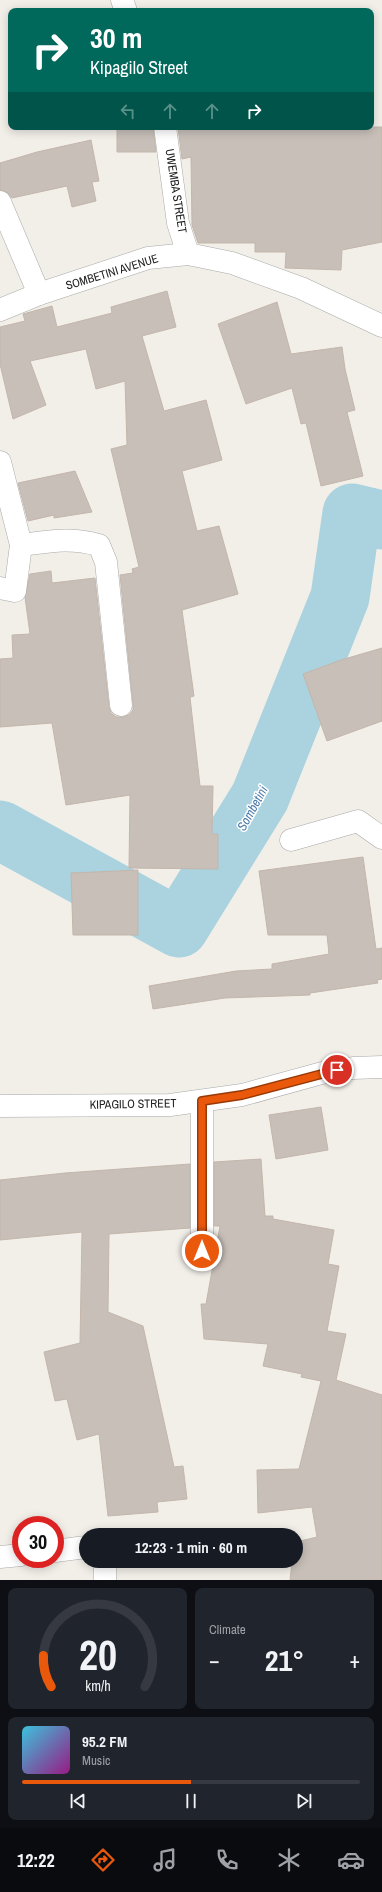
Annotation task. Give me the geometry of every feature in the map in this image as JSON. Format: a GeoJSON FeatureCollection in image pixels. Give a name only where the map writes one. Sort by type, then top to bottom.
{"type":"FeatureCollection","features":[{"type":"Feature","properties":{"kind":"street","name":"UWEMBA STREET"},"geometry":{"type":"LineString","coordinates":[[165,130],[178,223],[188,254]]}},
{"type":"Feature","properties":{"kind":"street"},"geometry":{"type":"LineString","coordinates":[[0,202],[39,294]]}},
{"type":"Feature","properties":{"kind":"street","name":"SOMBETINI AVENUE"},"geometry":{"type":"LineString","coordinates":[[0,310],[39,294],[148,258],[188,254],[232,263],[301,288],[382,326]]}},
{"type":"Feature","properties":{"kind":"street"},"geometry":{"type":"LineString","coordinates":[[0,462],[21,545],[15,591],[0,588]]}},
{"type":"Feature","properties":{"kind":"street"},"geometry":{"type":"LineString","coordinates":[[21,545],[63,539],[85,541],[99,545],[106,562],[121,705]]}},
{"type":"Feature","properties":{"kind":"street"},"geometry":{"type":"LineString","coordinates":[[291,840],[358,821],[382,838]]}},
{"type":"Feature","properties":{"kind":"street","name":"KIPAGILO STREET"},"geometry":{"type":"LineString","coordinates":[[0,1106],[170,1105],[242,1095],[322,1073],[353,1068],[382,1067]]}},
{"type":"Feature","properties":{"kind":"street"},"geometry":{"type":"LineString","coordinates":[[202,1101],[202,1251]]}},
{"type":"Feature","properties":{"kind":"street"},"geometry":{"type":"LineString","coordinates":[[64,1550],[79,1548]]}},
{"type":"Feature","properties":{"kind":"street"},"geometry":{"type":"LineString","coordinates":[[0,1557],[12,1556]]}},
{"type":"Feature","properties":{"kind":"street"},"geometry":{"type":"LineString","coordinates":[[105,1568],[106,1580]]}},
{"type":"Feature","properties":{"kind":"building"},"geometry":{"type":"Polygon","coordinates":[[[374,127],[382,127],[382,242],[342,250],[341,270],[285,268],[286,252],[255,252],[255,243],[198,243],[192,225],[191,157],[182,159],[178,130],[374,130],[374,127]]]}},
{"type":"Feature","properties":{"kind":"building"},"geometry":{"type":"Polygon","coordinates":[[[117,130],[153,130],[156,152],[117,152],[117,130]]]}},
{"type":"Feature","properties":{"kind":"building"},"geometry":{"type":"Polygon","coordinates":[[[91,140],[99,181],[92,182],[96,201],[72,207],[67,186],[12,198],[7,192],[0,190],[0,163],[37,152],[91,140]]]}},
{"type":"Feature","properties":{"kind":"building"},"geometry":{"type":"Polygon","coordinates":[[[167,291],[176,327],[142,336],[164,411],[206,400],[222,460],[182,471],[197,531],[219,526],[238,594],[182,610],[194,696],[190,697],[200,786],[213,786],[212,834],[218,834],[218,869],[129,868],[130,795],[66,805],[52,723],[0,727],[0,659],[13,658],[12,635],[30,634],[25,597],[30,574],[51,571],[52,583],[95,578],[109,707],[111,713],[116,717],[129,715],[133,710],[133,704],[120,575],[133,573],[132,569],[139,567],[111,449],[127,445],[125,381],[96,389],[86,349],[30,361],[46,405],[13,419],[0,364],[0,327],[25,321],[23,314],[52,306],[57,327],[112,313],[111,307],[167,291]]]}},
{"type":"Feature","properties":{"kind":"building"},"geometry":{"type":"Polygon","coordinates":[[[277,302],[291,354],[342,347],[345,369],[355,410],[347,412],[363,476],[321,486],[306,423],[301,424],[292,388],[246,404],[218,324],[277,302]]]}},
{"type":"Feature","properties":{"kind":"building"},"geometry":{"type":"Polygon","coordinates":[[[75,471],[92,512],[54,518],[54,515],[28,521],[18,483],[75,471]]]}},
{"type":"Feature","properties":{"kind":"building"},"geometry":{"type":"Polygon","coordinates":[[[382,648],[382,721],[327,741],[303,674],[341,660],[382,648]]]}},
{"type":"Feature","properties":{"kind":"building"},"geometry":{"type":"Polygon","coordinates":[[[363,857],[376,949],[382,948],[382,979],[377,980],[378,983],[310,993],[310,995],[225,998],[153,1009],[149,986],[236,971],[272,969],[272,964],[329,954],[327,935],[268,935],[259,871],[363,857]]]}},
{"type":"Feature","properties":{"kind":"building"},"geometry":{"type":"Polygon","coordinates":[[[138,870],[138,935],[73,935],[71,873],[138,870]]]}},
{"type":"Feature","properties":{"kind":"building"},"geometry":{"type":"Polygon","coordinates":[[[321,1107],[328,1150],[276,1159],[269,1115],[321,1107]]]}},
{"type":"Feature","properties":{"kind":"building"},"geometry":{"type":"Polygon","coordinates":[[[261,1159],[265,1216],[273,1216],[273,1219],[334,1230],[328,1264],[339,1266],[327,1331],[346,1334],[336,1380],[382,1395],[382,1580],[290,1580],[291,1568],[303,1568],[303,1540],[317,1537],[312,1507],[258,1513],[257,1470],[299,1469],[321,1381],[301,1377],[302,1374],[263,1366],[268,1344],[204,1339],[201,1304],[206,1304],[220,1226],[214,1226],[214,1162],[261,1159]]]}},
{"type":"Feature","properties":{"kind":"building"},"geometry":{"type":"Polygon","coordinates":[[[190,1164],[190,1228],[109,1234],[108,1312],[143,1326],[174,1467],[183,1466],[187,1499],[157,1502],[158,1512],[108,1516],[99,1434],[77,1440],[67,1399],[55,1401],[44,1352],[80,1343],[82,1232],[0,1240],[0,1180],[65,1173],[190,1164]]]}},
{"type":"Feature","properties":{"kind":"waterway","name":"Sombetini"},"geometry":{"type":"LineString","coordinates":[[0,830],[179,928],[260,797],[340,597],[352,513],[382,520]]}},
{"type":"Feature","properties":{"kind":"route"},"geometry":{"type":"LineString","coordinates":[[202,1251],[202,1101],[242,1095],[337,1070]]}}]}
